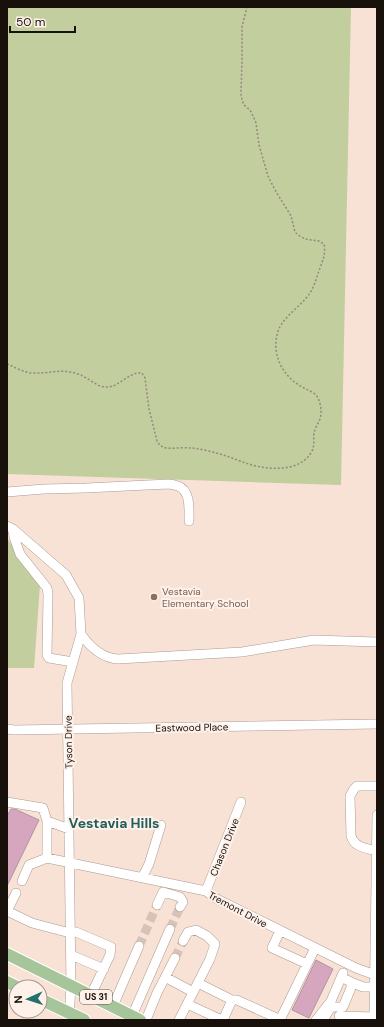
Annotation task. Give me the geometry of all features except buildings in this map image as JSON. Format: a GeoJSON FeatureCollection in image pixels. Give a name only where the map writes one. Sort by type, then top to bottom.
{"type":"FeatureCollection","features":[{"type":"Feature","properties":{"kind":"main road","name":"US 31"},"geometry":{"type":"LineString","coordinates":[[7,954],[136,1018]]}},
{"type":"Feature","properties":{"kind":"main road","name":"US 31"},"geometry":{"type":"LineString","coordinates":[[48,1004],[69,1017],[84,1020]]}},
{"type":"Feature","properties":{"kind":"street"},"geometry":{"type":"LineString","coordinates":[[7,492],[168,484],[179,486],[186,493],[189,521]]}},
{"type":"Feature","properties":{"kind":"street"},"geometry":{"type":"LineString","coordinates":[[10,527],[20,554],[47,588],[47,655],[49,658],[73,662]]}},
{"type":"Feature","properties":{"kind":"street","name":"Tyson Drive"},"geometry":{"type":"LineString","coordinates":[[10,527],[66,575],[79,598],[81,634],[67,683],[71,955],[69,1017]]}},
{"type":"Feature","properties":{"kind":"street"},"geometry":{"type":"LineString","coordinates":[[81,634],[90,646],[100,654],[106,657],[118,659],[242,652],[314,640],[377,642]]}},
{"type":"Feature","properties":{"kind":"street","name":"Eastwood Place"},"geometry":{"type":"LineString","coordinates":[[7,729],[377,724]]}},
{"type":"Feature","properties":{"kind":"street"},"geometry":{"type":"LineString","coordinates":[[377,786],[357,786],[350,796],[351,836],[353,842],[358,846],[377,851]]}},
{"type":"Feature","properties":{"kind":"street"},"geometry":{"type":"LineString","coordinates":[[7,802],[43,808],[47,820],[47,858],[29,865],[22,881]]}},
{"type":"Feature","properties":{"kind":"street","name":"Chason Drive"},"geometry":{"type":"LineString","coordinates":[[206,891],[241,802]]}},
{"type":"Feature","properties":{"kind":"street"},"geometry":{"type":"LineString","coordinates":[[353,983],[343,1007],[331,1007],[330,1017],[375,1015],[377,815]]}},
{"type":"Feature","properties":{"kind":"street"},"geometry":{"type":"LineString","coordinates":[[47,820],[69,829]]}},
{"type":"Feature","properties":{"kind":"street"},"geometry":{"type":"LineString","coordinates":[[142,878],[149,864],[161,825]]}},
{"type":"Feature","properties":{"kind":"street","name":"Tremont Drive"},"geometry":{"type":"LineString","coordinates":[[47,858],[206,891],[215,898],[347,964],[376,974]]}},
{"type":"Feature","properties":{"kind":"street"},"geometry":{"type":"LineString","coordinates":[[157,905],[163,892],[180,897],[182,902],[180,907]]}},
{"type":"Feature","properties":{"kind":"street"},"geometry":{"type":"LineString","coordinates":[[16,894],[7,911],[32,923],[70,933],[76,932],[111,947],[110,955],[91,995]]}},
{"type":"Feature","properties":{"kind":"street"},"geometry":{"type":"LineString","coordinates":[[136,1018],[170,929]]}},
{"type":"Feature","properties":{"kind":"street"},"geometry":{"type":"LineString","coordinates":[[179,1020],[210,959],[215,944],[207,936],[196,930],[188,932],[183,941]]}},
{"type":"Feature","properties":{"kind":"street"},"geometry":{"type":"LineString","coordinates":[[280,931],[272,948],[308,964]]}},
{"type":"Feature","properties":{"kind":"street"},"geometry":{"type":"LineString","coordinates":[[113,1006],[139,946]]}},
{"type":"Feature","properties":{"kind":"street"},"geometry":{"type":"LineString","coordinates":[[198,983],[232,1000],[237,1000],[281,1020],[315,948]]}},
{"type":"Feature","properties":{"kind":"street"},"geometry":{"type":"LineString","coordinates":[[71,955],[104,969]]}},
{"type":"Feature","properties":{"kind":"street"},"geometry":{"type":"LineString","coordinates":[[146,1020],[157,993],[175,958]]}},
{"type":"Feature","properties":{"kind":"street"},"geometry":{"type":"LineString","coordinates":[[316,1020],[331,1001],[347,964]]}},
{"type":"Feature","properties":{"kind":"street"},"geometry":{"type":"LineString","coordinates":[[165,977],[193,992]]}},
{"type":"Feature","properties":{"kind":"street"},"geometry":{"type":"LineString","coordinates":[[341,977],[363,987],[375,987]]}},
{"type":"Feature","properties":{"kind":"street"},"geometry":{"type":"LineString","coordinates":[[187,1004],[222,1020],[232,1000]]}},
{"type":"Feature","properties":{"kind":"path"},"geometry":{"type":"LineString","coordinates":[[7,364],[32,373],[69,371],[86,376],[102,387],[107,388],[119,384],[135,374],[142,373],[145,378],[149,409],[157,441],[160,445],[166,448],[192,448],[221,454],[251,465],[274,468],[294,466],[309,456],[313,450],[314,431],[320,419],[321,410],[318,397],[312,391],[297,384],[285,373],[277,356],[276,338],[282,323],[310,293],[324,258],[325,249],[324,244],[319,241],[305,239],[295,232],[291,216],[268,176],[259,145],[254,118],[242,100],[242,27],[247,7]]}},
{"type":"Feature","properties":{"kind":"green space"},"geometry":{"type":"Polygon","coordinates":[[[7,7],[351,7],[341,485],[7,474],[7,7]]]}},
{"type":"Feature","properties":{"kind":"green space"},"geometry":{"type":"Polygon","coordinates":[[[7,538],[40,585],[34,668],[7,668],[7,538]]]}},
{"type":"Feature","properties":{"kind":"tunnel"},"geometry":{"type":"LineString","coordinates":[[139,946],[157,905]]}},
{"type":"Feature","properties":{"kind":"tunnel"},"geometry":{"type":"LineString","coordinates":[[170,929],[180,907]]}},
{"type":"Feature","properties":{"kind":"tunnel"},"geometry":{"type":"LineString","coordinates":[[175,958],[183,941]]}},
{"type":"Feature","properties":{"kind":"place","name":"Vestavia Elementary School"},"geometry":{"type":"Point","coordinates":[154,597]}},
{"type":"Feature","properties":{"kind":"district","name":"Vestavia Hills"},"geometry":{"type":"Point","coordinates":[114,823]}}]}
